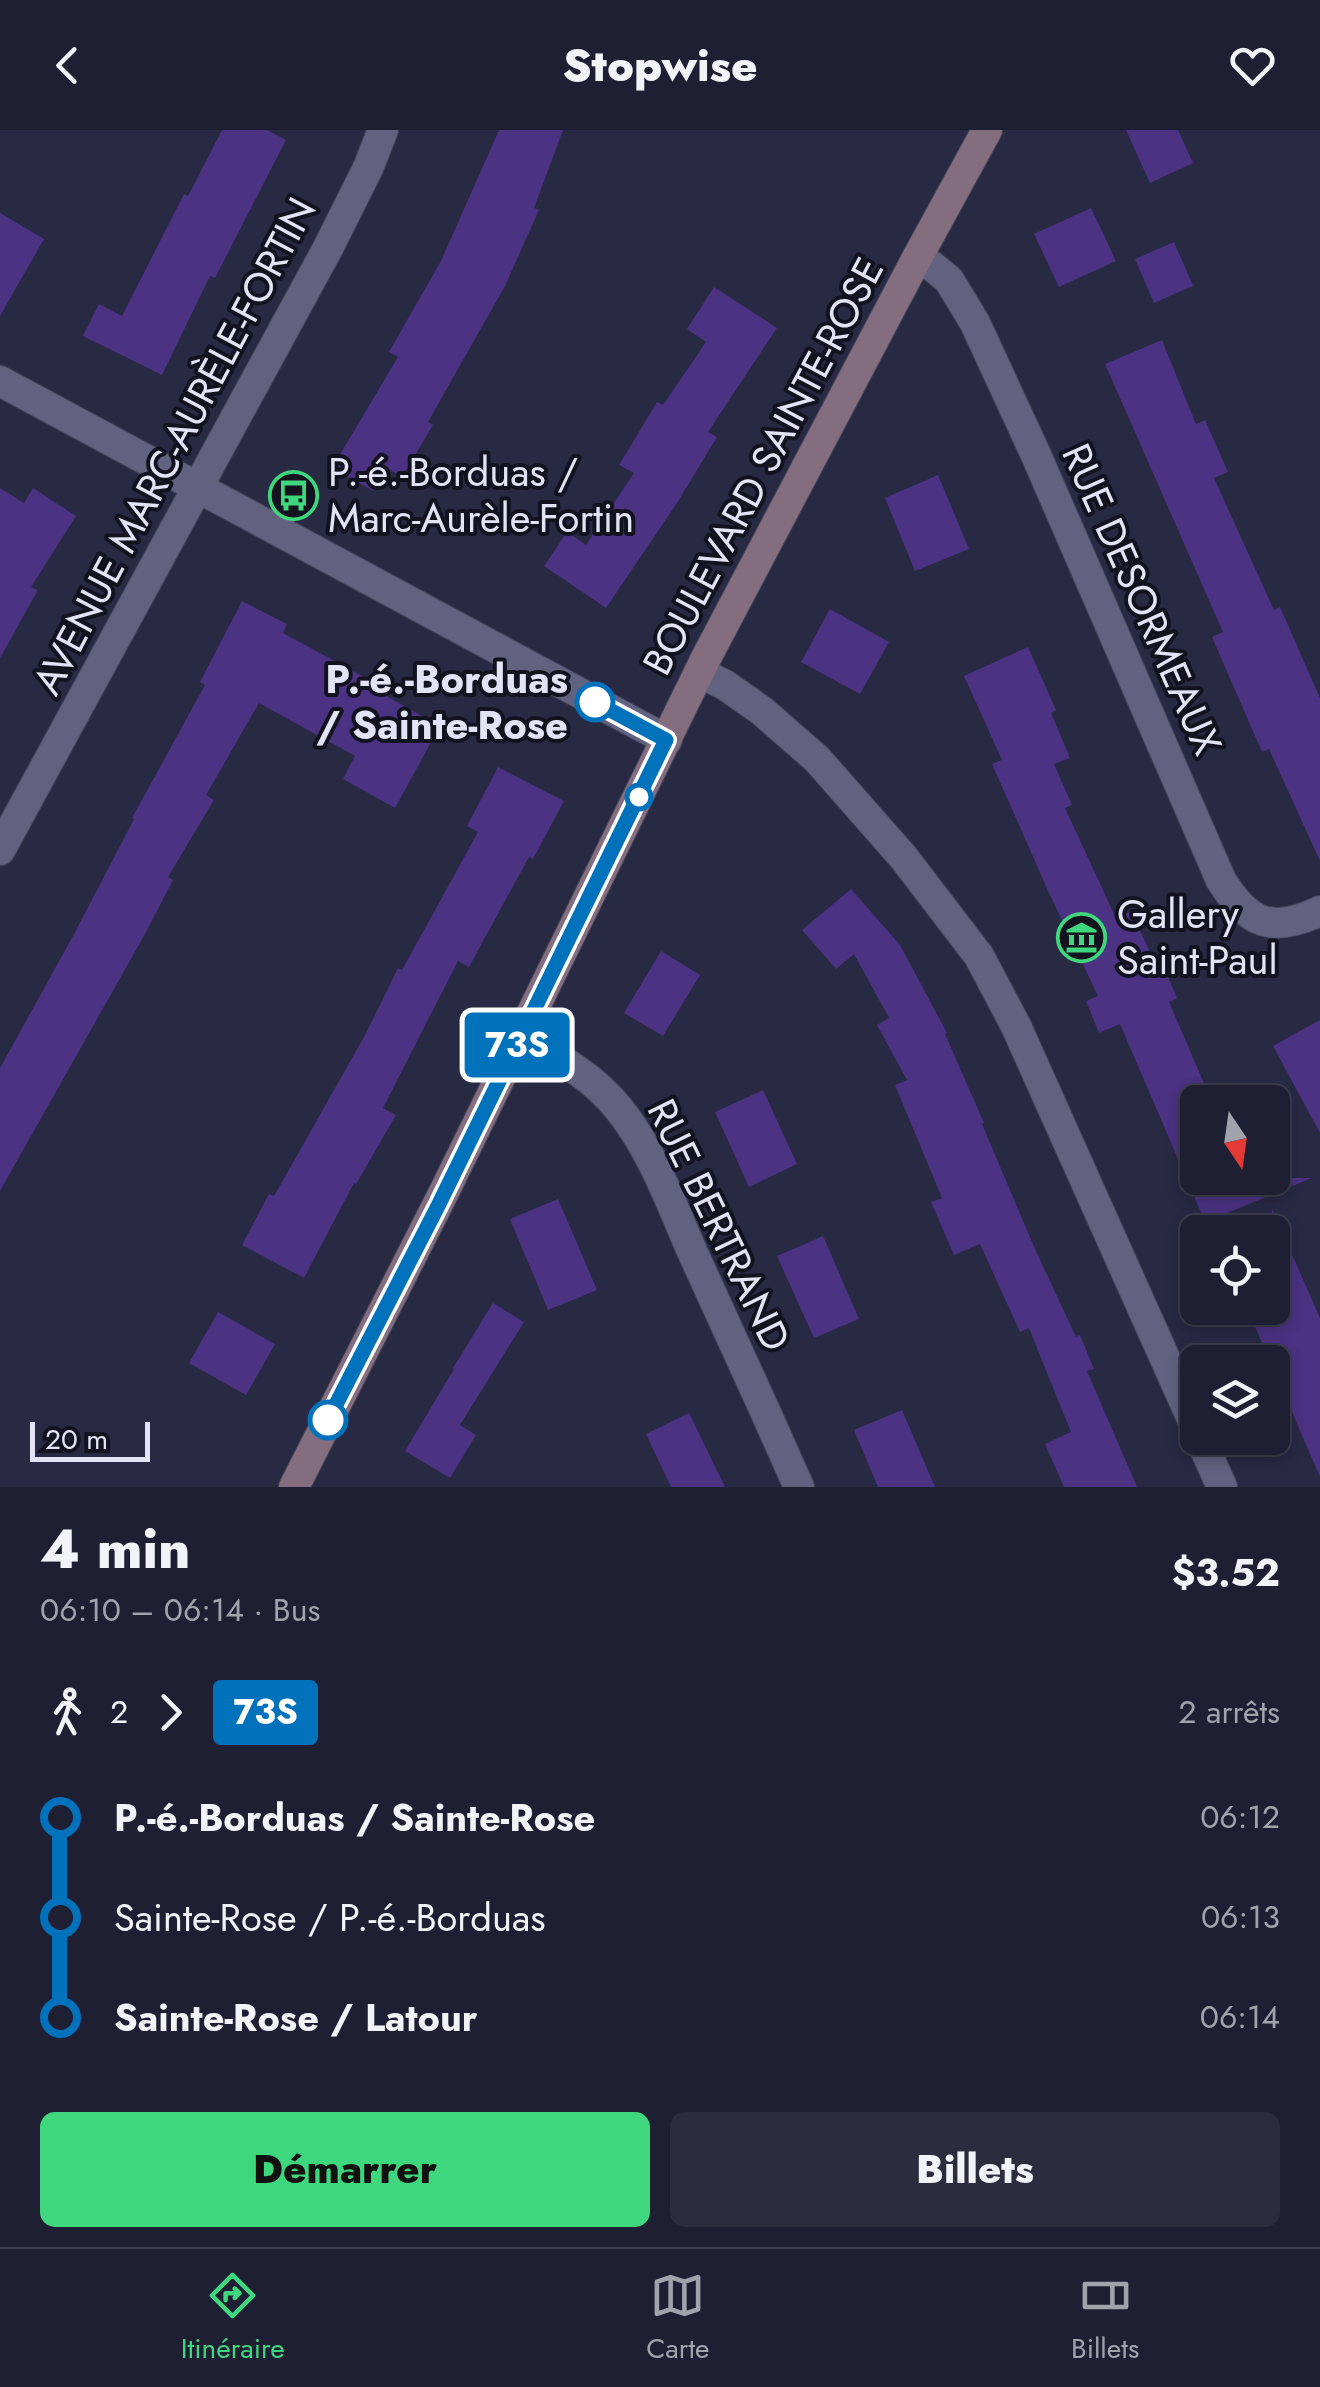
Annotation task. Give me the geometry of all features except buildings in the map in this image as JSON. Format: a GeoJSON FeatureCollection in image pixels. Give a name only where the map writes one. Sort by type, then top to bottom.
{"type":"FeatureCollection","features":[{"type":"Feature","properties":{"kind":"street","name":"AVENUE MARC-AURÈLE-FORTIN"},"geometry":{"type":"LineString","coordinates":[[0,850],[335,234],[383,130]]}},
{"type":"Feature","properties":{"kind":"street","name":"BOULEVARD SAINTE-ROSE"},"geometry":{"type":"LineString","coordinates":[[298,1485],[699,672],[988,130]]}},
{"type":"Feature","properties":{"kind":"street","name":"RUE DESORMEAUX"},"geometry":{"type":"LineString","coordinates":[[917,258],[949,280],[974,323],[1232,898],[1248,915],[1277,925],[1320,911]]}},
{"type":"Feature","properties":{"kind":"street"},"geometry":{"type":"LineString","coordinates":[[0,381],[666,740]]}},
{"type":"Feature","properties":{"kind":"street"},"geometry":{"type":"LineString","coordinates":[[699,672],[762,711],[818,759],[904,858],[978,956],[1016,1026],[1180,1393]]}},
{"type":"Feature","properties":{"kind":"street","name":"RUE BERTRAND"},"geometry":{"type":"LineString","coordinates":[[521,1037],[593,1082],[640,1139],[799,1487]]}},
{"type":"Feature","properties":{"kind":"street"},"geometry":{"type":"LineString","coordinates":[[1208,1455],[1222,1487]]}},
{"type":"Feature","properties":{"kind":"bus line","name":"73S"},"geometry":{"type":"LineString","coordinates":[[328,1420],[438,1206],[666,740],[595,702]]}},
{"type":"Feature","properties":{"kind":"place","name":"P.-é.-Borduas / Marc-Aurèle-Fortin"},"geometry":{"type":"Point","coordinates":[293,495]}},
{"type":"Feature","properties":{"kind":"place","name":"P.-é.-Borduas / Sainte-Rose"},"geometry":{"type":"Point","coordinates":[595,702]}},
{"type":"Feature","properties":{"kind":"place","name":"Gallery Saint-Paul"},"geometry":{"type":"Point","coordinates":[1082,937]}}]}
